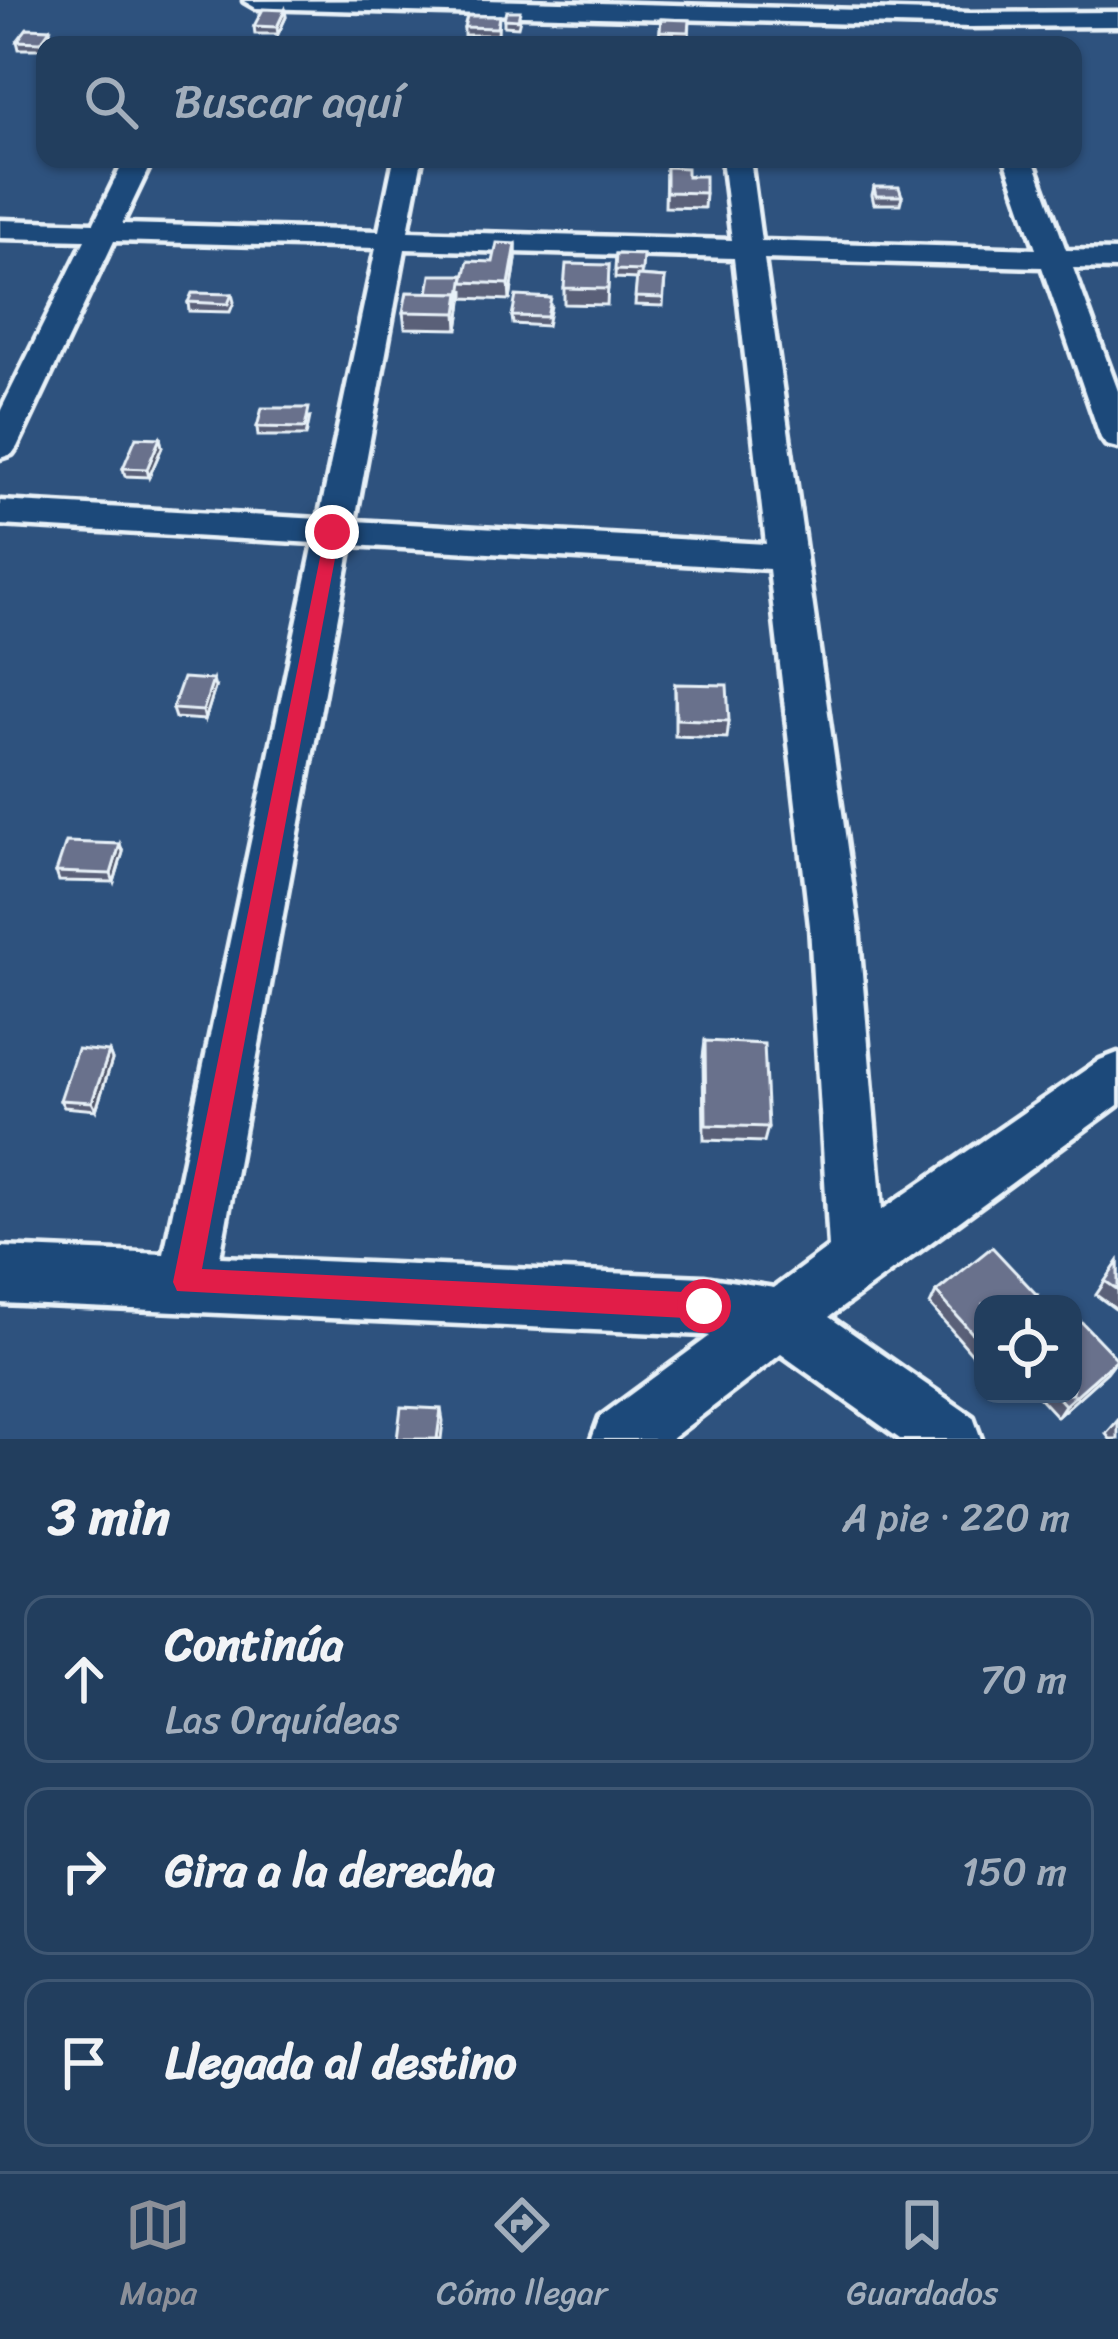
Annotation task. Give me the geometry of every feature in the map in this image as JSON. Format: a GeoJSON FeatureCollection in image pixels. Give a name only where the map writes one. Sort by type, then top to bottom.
{"type":"FeatureCollection","features":[{"type":"Feature","properties":{"kind":"street"},"geometry":{"type":"LineString","coordinates":[[256,1],[443,10],[966,10],[1118,19]]}},
{"type":"Feature","properties":{"kind":"street"},"geometry":{"type":"LineString","coordinates":[[0,447],[135,168]]}},
{"type":"Feature","properties":{"kind":"street"},"geometry":{"type":"LineString","coordinates":[[187,1282],[405,168]]}},
{"type":"Feature","properties":{"kind":"street"},"geometry":{"type":"LineString","coordinates":[[737,168],[834,926],[858,1260]]}},
{"type":"Feature","properties":{"kind":"street"},"geometry":{"type":"LineString","coordinates":[[1021,168],[1118,438]]}},
{"type":"Feature","properties":{"kind":"street"},"geometry":{"type":"LineString","coordinates":[[0,229],[1118,260]]}},
{"type":"Feature","properties":{"kind":"street"},"geometry":{"type":"LineString","coordinates":[[0,513],[785,557]]}},
{"type":"Feature","properties":{"kind":"street"},"geometry":{"type":"LineString","coordinates":[[622,1439],[858,1260],[1118,1076]]}},
{"type":"Feature","properties":{"kind":"street"},"geometry":{"type":"LineString","coordinates":[[0,1275],[704,1306],[780,1318],[950,1439]]}},
{"type":"Feature","properties":{"kind":"building"},"geometry":{"type":"Polygon","coordinates":[[[263,9],[285,10],[277,27],[254,26],[263,9]]]}},
{"type":"Feature","properties":{"kind":"building"},"geometry":{"type":"Polygon","coordinates":[[[506,11],[520,11],[518,20],[504,19],[506,11]]]}},
{"type":"Feature","properties":{"kind":"building"},"geometry":{"type":"Polygon","coordinates":[[[467,16],[499,16],[497,28],[464,27],[467,16]]]}},
{"type":"Feature","properties":{"kind":"building"},"geometry":{"type":"Polygon","coordinates":[[[661,19],[690,20],[689,32],[660,31],[661,19]]]}},
{"type":"Feature","properties":{"kind":"building"},"geometry":{"type":"Polygon","coordinates":[[[27,28],[50,29],[45,36],[36,36],[36,42],[17,41],[27,28]]]}},
{"type":"Feature","properties":{"kind":"building"},"geometry":{"type":"Polygon","coordinates":[[[666,168],[687,168],[687,176],[705,176],[705,193],[666,192],[666,168]]]}},
{"type":"Feature","properties":{"kind":"building"},"geometry":{"type":"Polygon","coordinates":[[[874,187],[899,187],[902,196],[876,196],[874,187]]]}},
{"type":"Feature","properties":{"kind":"building"},"geometry":{"type":"Polygon","coordinates":[[[497,243],[516,244],[509,284],[463,282],[468,261],[493,262],[497,243]]]}},
{"type":"Feature","properties":{"kind":"building"},"geometry":{"type":"Polygon","coordinates":[[[616,254],[643,255],[642,271],[615,270],[616,254]]]}},
{"type":"Feature","properties":{"kind":"building"},"geometry":{"type":"Polygon","coordinates":[[[566,264],[609,265],[608,289],[564,288],[566,264]]]}},
{"type":"Feature","properties":{"kind":"building"},"geometry":{"type":"Polygon","coordinates":[[[431,275],[464,275],[461,295],[428,293],[431,275]]]}},
{"type":"Feature","properties":{"kind":"building"},"geometry":{"type":"Polygon","coordinates":[[[637,276],[665,278],[663,298],[635,297],[637,276]]]}},
{"type":"Feature","properties":{"kind":"building"},"geometry":{"type":"Polygon","coordinates":[[[407,292],[460,293],[457,313],[403,312],[407,292]]]}},
{"type":"Feature","properties":{"kind":"building"},"geometry":{"type":"Polygon","coordinates":[[[192,293],[232,294],[228,304],[188,302],[192,293]]]}},
{"type":"Feature","properties":{"kind":"building"},"geometry":{"type":"Polygon","coordinates":[[[516,296],[551,298],[547,317],[512,316],[516,296]]]}},
{"type":"Feature","properties":{"kind":"building"},"geometry":{"type":"Polygon","coordinates":[[[262,408],[309,408],[305,428],[257,427],[262,408]]]}},
{"type":"Feature","properties":{"kind":"building"},"geometry":{"type":"Polygon","coordinates":[[[136,437],[160,438],[147,469],[123,468],[136,437]]]}},
{"type":"Feature","properties":{"kind":"building"},"geometry":{"type":"Polygon","coordinates":[[[183,678],[213,680],[203,711],[172,709],[183,678]]]}},
{"type":"Feature","properties":{"kind":"building"},"geometry":{"type":"Polygon","coordinates":[[[675,684],[727,685],[729,721],[676,719],[675,684]]]}},
{"type":"Feature","properties":{"kind":"building"},"geometry":{"type":"Polygon","coordinates":[[[66,842],[120,844],[111,874],[56,872],[66,842]]]}},
{"type":"Feature","properties":{"kind":"building"},"geometry":{"type":"Polygon","coordinates":[[[705,1041],[764,1044],[768,1127],[706,1125],[705,1041]]]}},
{"type":"Feature","properties":{"kind":"building"},"geometry":{"type":"Polygon","coordinates":[[[77,1049],[109,1052],[92,1102],[60,1100],[77,1049]]]}},
{"type":"Feature","properties":{"kind":"building"},"geometry":{"type":"Polygon","coordinates":[[[992,1247],[1037,1295],[974,1295],[974,1335],[936,1292],[992,1247]]]}},
{"type":"Feature","properties":{"kind":"building"},"geometry":{"type":"Polygon","coordinates":[[[1118,1262],[1118,1290],[1105,1281],[1118,1262]]]}},
{"type":"Feature","properties":{"kind":"building"},"geometry":{"type":"Polygon","coordinates":[[[1082,1322],[1117,1359],[1082,1390],[1082,1322]]]}},
{"type":"Feature","properties":{"kind":"building"},"geometry":{"type":"Polygon","coordinates":[[[401,1407],[441,1409],[437,1439],[397,1439],[401,1407]]]}},
{"type":"Feature","properties":{"kind":"route"},"geometry":{"type":"LineString","coordinates":[[332,532],[187,1282],[704,1306]]}}]}
